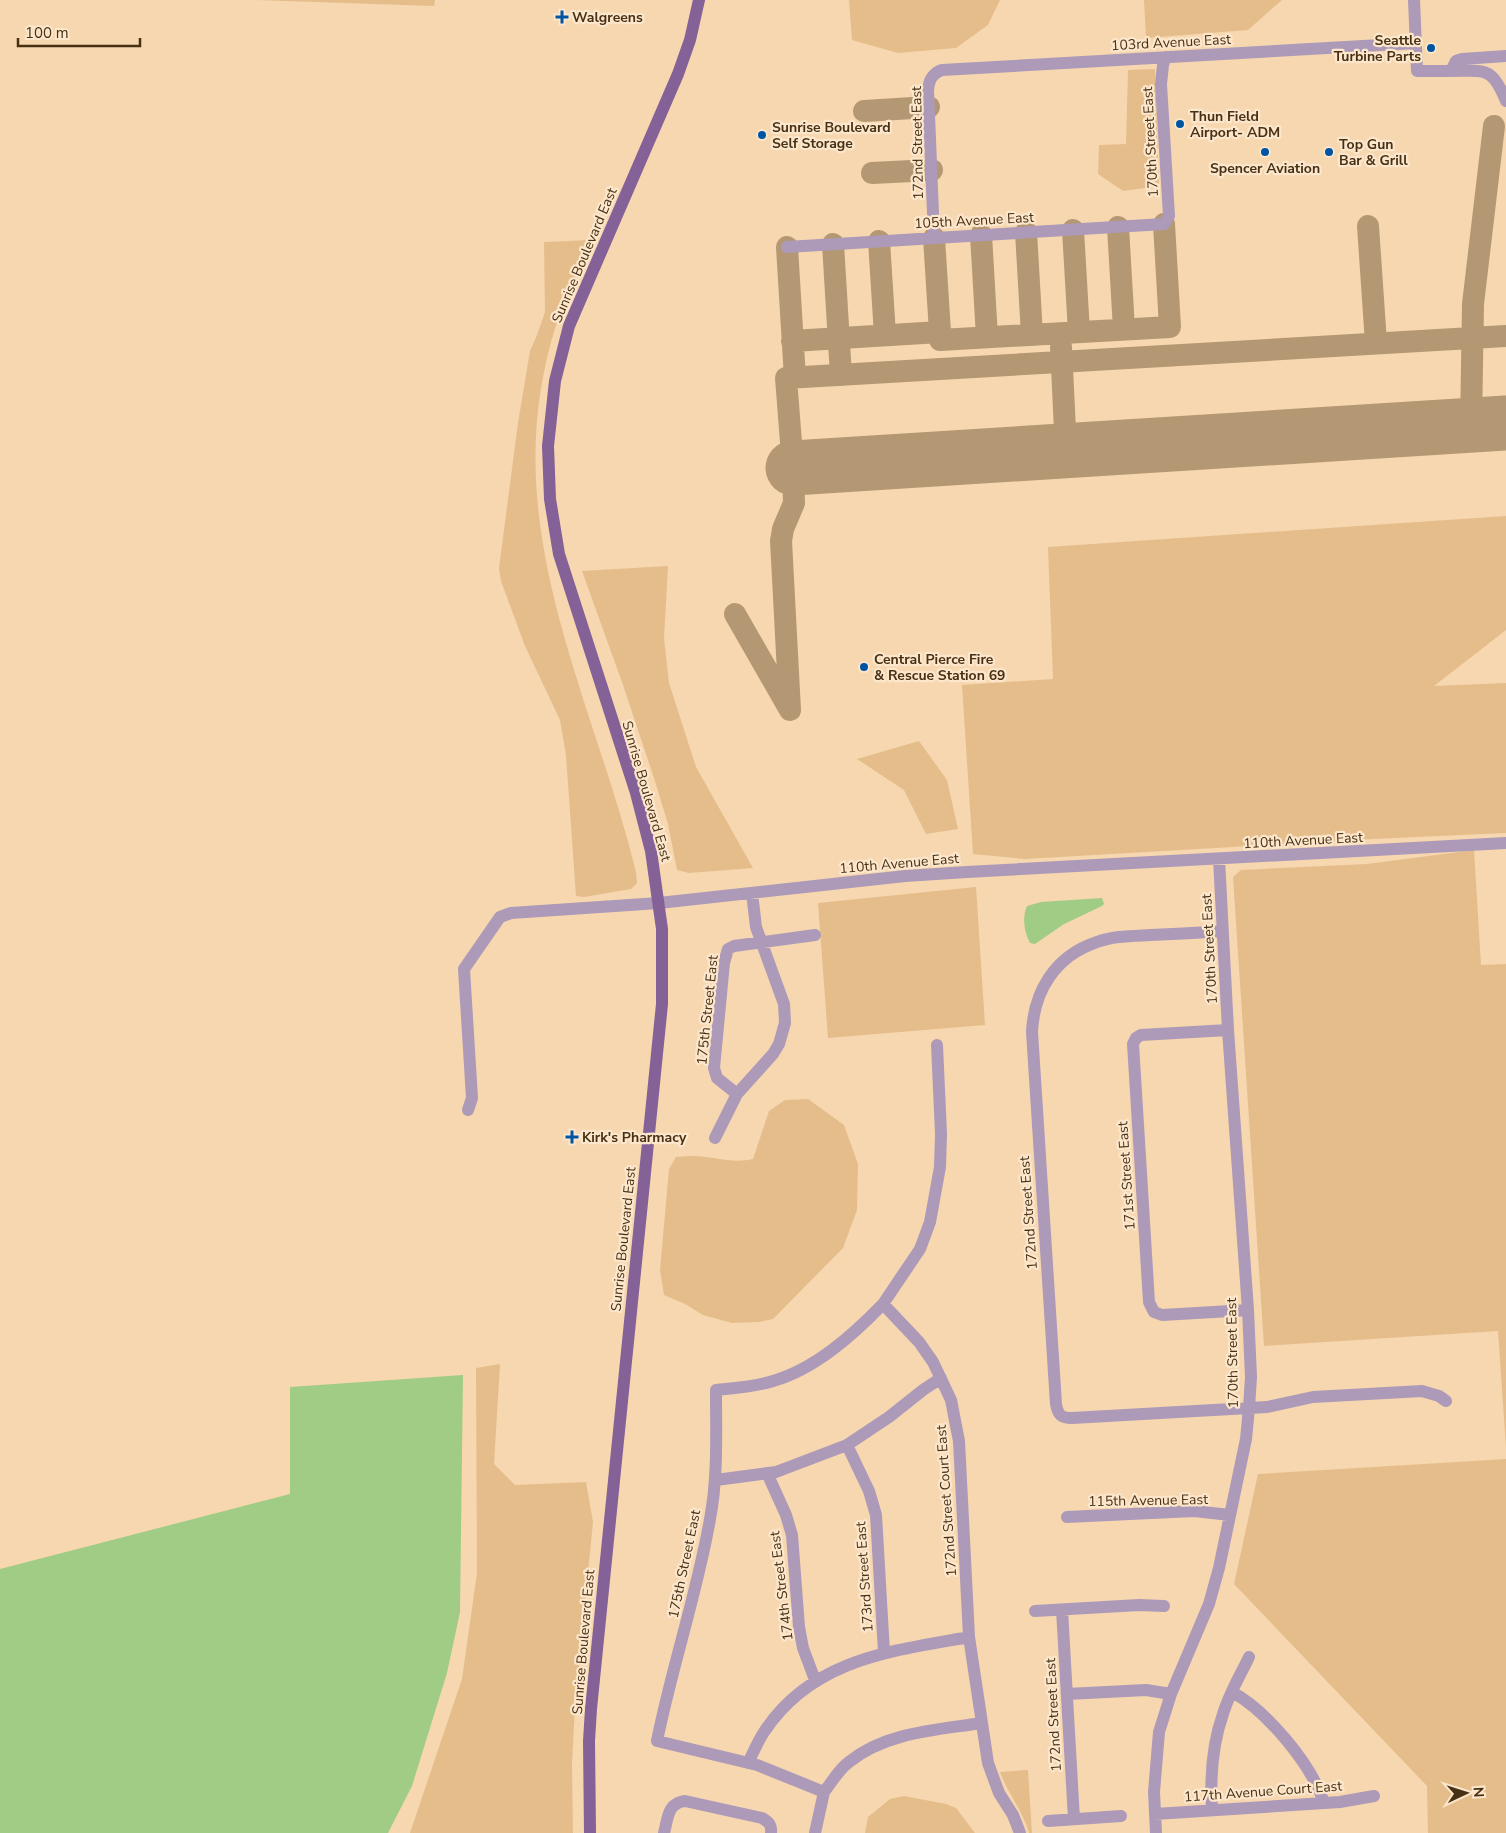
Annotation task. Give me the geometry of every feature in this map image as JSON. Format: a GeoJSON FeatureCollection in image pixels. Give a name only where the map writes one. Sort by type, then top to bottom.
{"type":"FeatureCollection","features":[{"type":"Feature","properties":{"kind":"main road","name":"Sunrise Boulevard East"},"geometry":{"type":"LineString","coordinates":[[590,1833],[589,1741],[591,1709],[662,1004],[663,948],[660,903],[651,851],[636,793],[559,554],[550,499],[548,446],[555,381],[569,326],[671,90],[690,40],[699,0]]}},
{"type":"Feature","properties":{"kind":"street"},"geometry":{"type":"LineString","coordinates":[[1414,0],[1417,71],[1483,71],[1489,74],[1500,86],[1506,101]]}},
{"type":"Feature","properties":{"kind":"street","name":"103rd Avenue East"},"geometry":{"type":"LineString","coordinates":[[931,78],[933,74],[942,70],[1416,42]]}},
{"type":"Feature","properties":{"kind":"street"},"geometry":{"type":"LineString","coordinates":[[1451,71],[1456,61],[1462,59],[1506,56]]}},
{"type":"Feature","properties":{"kind":"street","name":"170th Street East"},"geometry":{"type":"LineString","coordinates":[[1164,224],[1169,216],[1161,84],[1166,57]]}},
{"type":"Feature","properties":{"kind":"street","name":"172nd Street East"},"geometry":{"type":"LineString","coordinates":[[931,78],[928,90],[934,238]]}},
{"type":"Feature","properties":{"kind":"street","name":"105th Avenue East"},"geometry":{"type":"LineString","coordinates":[[787,247],[1164,224]]}},
{"type":"Feature","properties":{"kind":"street","name":"110th Avenue East"},"geometry":{"type":"LineString","coordinates":[[468,1110],[472,1098],[464,969],[500,917],[511,913],[660,903],[905,876],[1506,843]]}},
{"type":"Feature","properties":{"kind":"street","name":"170th Street East"},"geometry":{"type":"LineString","coordinates":[[1156,1833],[1154,1792],[1159,1732],[1171,1694],[1209,1604],[1219,1568],[1246,1438],[1250,1408],[1251,1377],[1248,1310],[1228,1030],[1219,859]]}},
{"type":"Feature","properties":{"kind":"street"},"geometry":{"type":"LineString","coordinates":[[715,1138],[737,1094],[773,1054],[779,1044],[785,1023],[784,1004],[756,927],[752,893]]}},
{"type":"Feature","properties":{"kind":"street","name":"172nd Street East"},"geometry":{"type":"LineString","coordinates":[[1222,931],[1123,937],[1096,942],[1077,951],[1056,968],[1046,983],[1035,1008],[1032,1032],[1056,1404],[1060,1415],[1065,1418],[1072,1418],[1250,1408]]}},
{"type":"Feature","properties":{"kind":"street"},"geometry":{"type":"LineString","coordinates":[[760,942],[815,935]]}},
{"type":"Feature","properties":{"kind":"street","name":"175th Street East"},"geometry":{"type":"LineString","coordinates":[[737,1094],[717,1078],[714,1068],[724,963],[728,949],[734,946],[760,942]]}},
{"type":"Feature","properties":{"kind":"street","name":"171st Street East"},"geometry":{"type":"LineString","coordinates":[[1228,1030],[1145,1035],[1136,1038],[1133,1044],[1149,1302],[1154,1312],[1162,1316],[1248,1310]]}},
{"type":"Feature","properties":{"kind":"street"},"geometry":{"type":"LineString","coordinates":[[883,1304],[920,1249],[930,1222],[940,1167],[941,1150],[937,1045]]}},
{"type":"Feature","properties":{"kind":"street","name":"175th Street East"},"geometry":{"type":"LineString","coordinates":[[748,1763],[657,1741],[702,1562],[710,1520],[716,1480],[716,1390],[762,1384],[788,1377],[859,1329],[883,1304]]}},
{"type":"Feature","properties":{"kind":"street","name":"172nd Street Court East"},"geometry":{"type":"LineString","coordinates":[[883,1304],[919,1342],[933,1362],[950,1400],[959,1442],[969,1637],[988,1763],[992,1777],[1020,1833]]}},
{"type":"Feature","properties":{"kind":"street"},"geometry":{"type":"LineString","coordinates":[[716,1480],[767,1474],[800,1464],[847,1445],[889,1417],[941,1378]]}},
{"type":"Feature","properties":{"kind":"street"},"geometry":{"type":"LineString","coordinates":[[1250,1408],[1267,1407],[1313,1397],[1422,1391],[1439,1396],[1446,1401]]}},
{"type":"Feature","properties":{"kind":"street","name":"173rd Street East"},"geometry":{"type":"LineString","coordinates":[[847,1445],[869,1491],[876,1515],[884,1652]]}},
{"type":"Feature","properties":{"kind":"street","name":"174th Street East"},"geometry":{"type":"LineString","coordinates":[[767,1474],[786,1516],[792,1535],[799,1627],[803,1648],[815,1680]]}},
{"type":"Feature","properties":{"kind":"street","name":"115th Avenue East"},"geometry":{"type":"LineString","coordinates":[[1067,1517],[1194,1511],[1230,1515]]}},
{"type":"Feature","properties":{"kind":"street"},"geometry":{"type":"LineString","coordinates":[[1035,1611],[1139,1605],[1164,1606]]}},
{"type":"Feature","properties":{"kind":"street","name":"172nd Street East"},"geometry":{"type":"LineString","coordinates":[[1062,1610],[1074,1819]]}},
{"type":"Feature","properties":{"kind":"street"},"geometry":{"type":"LineString","coordinates":[[824,1792],[748,1763],[763,1732],[773,1720],[815,1680],[834,1670],[884,1652],[969,1637]]}},
{"type":"Feature","properties":{"kind":"street"},"geometry":{"type":"LineString","coordinates":[[1212,1810],[1210,1773],[1222,1714],[1249,1657]]}},
{"type":"Feature","properties":{"kind":"street"},"geometry":{"type":"LineString","coordinates":[[1067,1694],[1146,1690],[1171,1694]]}},
{"type":"Feature","properties":{"kind":"street"},"geometry":{"type":"LineString","coordinates":[[1232,1692],[1253,1705],[1270,1722],[1314,1779],[1324,1803]]}},
{"type":"Feature","properties":{"kind":"street"},"geometry":{"type":"LineString","coordinates":[[815,1833],[824,1792],[847,1763],[866,1750],[897,1737],[982,1723]]}},
{"type":"Feature","properties":{"kind":"street","name":"117th Avenue Court East"},"geometry":{"type":"LineString","coordinates":[[1155,1814],[1324,1803],[1374,1796]]}},
{"type":"Feature","properties":{"kind":"street"},"geometry":{"type":"LineString","coordinates":[[664,1833],[670,1808],[677,1802],[685,1801],[762,1818],[769,1822],[772,1828],[771,1833]]}},
{"type":"Feature","properties":{"kind":"street"},"geometry":{"type":"LineString","coordinates":[[1048,1821],[1121,1816]]}},
{"type":"Feature","properties":{"kind":"shaded area"},"geometry":{"type":"Polygon","coordinates":[[[256,0],[435,0],[434,6],[256,0]]]}},
{"type":"Feature","properties":{"kind":"shaded area"},"geometry":{"type":"Polygon","coordinates":[[[849,0],[1000,0],[988,25],[956,48],[898,53],[852,40],[849,0]]]}},
{"type":"Feature","properties":{"kind":"shaded area"},"geometry":{"type":"Polygon","coordinates":[[[1144,0],[1282,0],[1248,30],[1146,38],[1144,0]]]}},
{"type":"Feature","properties":{"kind":"shaded area"},"geometry":{"type":"Polygon","coordinates":[[[1155,69],[1159,186],[1123,191],[1098,174],[1099,145],[1126,144],[1128,70],[1155,69]]]}},
{"type":"Feature","properties":{"kind":"shaded area"},"geometry":{"type":"Polygon","coordinates":[[[591,240],[570,288],[552,338],[544,372],[536,437],[537,501],[546,564],[579,687],[619,810],[636,872],[637,883],[631,889],[584,897],[576,896],[566,755],[560,720],[525,646],[501,581],[499,568],[518,423],[530,351],[545,312],[544,242],[591,240]]]}},
{"type":"Feature","properties":{"kind":"shaded area"},"geometry":{"type":"Polygon","coordinates":[[[1506,516],[1506,630],[1434,686],[1506,683],[1506,833],[1025,859],[973,854],[962,685],[1053,679],[1048,547],[1506,516]]]}},
{"type":"Feature","properties":{"kind":"shaded area"},"geometry":{"type":"Polygon","coordinates":[[[668,566],[664,638],[669,683],[696,767],[753,868],[689,873],[677,870],[668,824],[654,778],[582,571],[668,566]]]}},
{"type":"Feature","properties":{"kind":"shaded area"},"geometry":{"type":"Polygon","coordinates":[[[919,741],[947,780],[958,829],[926,834],[904,790],[857,759],[919,741]]]}},
{"type":"Feature","properties":{"kind":"shaded area"},"geometry":{"type":"Polygon","coordinates":[[[1474,850],[1481,965],[1506,964],[1506,1448],[1498,1331],[1264,1346],[1233,877],[1241,870],[1367,864],[1474,850]]]}},
{"type":"Feature","properties":{"kind":"shaded area"},"geometry":{"type":"Polygon","coordinates":[[[976,887],[985,1025],[828,1038],[818,903],[976,887]]]}},
{"type":"Feature","properties":{"kind":"shaded area"},"geometry":{"type":"Polygon","coordinates":[[[1102,898],[1104,904],[1102,906],[1064,924],[1035,944],[1030,943],[1024,924],[1027,906],[1041,902],[1102,898]]]}},
{"type":"Feature","properties":{"kind":"shaded area"},"geometry":{"type":"Polygon","coordinates":[[[808,1099],[844,1125],[858,1164],[857,1210],[843,1248],[773,1319],[759,1322],[732,1323],[703,1315],[685,1304],[664,1295],[660,1270],[669,1169],[676,1157],[700,1156],[738,1161],[753,1159],[769,1111],[785,1100],[808,1099]]]}},
{"type":"Feature","properties":{"kind":"shaded area"},"geometry":{"type":"Polygon","coordinates":[[[500,1364],[494,1464],[515,1485],[586,1482],[593,1522],[575,1706],[572,1764],[573,1833],[410,1833],[462,1679],[477,1573],[476,1368],[500,1364]]]}},
{"type":"Feature","properties":{"kind":"shaded area"},"geometry":{"type":"Polygon","coordinates":[[[463,1375],[460,1612],[447,1673],[412,1786],[388,1833],[0,1833],[0,1569],[290,1494],[290,1387],[463,1375]]]}},
{"type":"Feature","properties":{"kind":"shaded area"},"geometry":{"type":"Polygon","coordinates":[[[1506,1459],[1506,1833],[1428,1833],[1427,1786],[1234,1584],[1258,1474],[1506,1459]]]}},
{"type":"Feature","properties":{"kind":"shaded area"},"geometry":{"type":"Polygon","coordinates":[[[1028,1770],[1032,1833],[1029,1833],[1000,1772],[1028,1770]]]}},
{"type":"Feature","properties":{"kind":"shaded area"},"geometry":{"type":"Polygon","coordinates":[[[904,1796],[946,1804],[956,1808],[975,1833],[865,1833],[868,1817],[890,1799],[904,1796]]]}},
{"type":"Feature","properties":{"kind":"taxiway"},"geometry":{"type":"LineString","coordinates":[[864,111],[929,107]]}},
{"type":"Feature","properties":{"kind":"taxiway"},"geometry":{"type":"LineString","coordinates":[[1471,425],[1473,304],[1494,126]]}},
{"type":"Feature","properties":{"kind":"taxiway"},"geometry":{"type":"LineString","coordinates":[[872,173],[932,170]]}},
{"type":"Feature","properties":{"kind":"taxiway"},"geometry":{"type":"LineString","coordinates":[[792,341],[940,332],[940,340],[1170,327],[1164,224]]}},
{"type":"Feature","properties":{"kind":"taxiway"},"geometry":{"type":"LineString","coordinates":[[1368,226],[1376,343]]}},
{"type":"Feature","properties":{"kind":"taxiway"},"geometry":{"type":"LineString","coordinates":[[1118,227],[1124,329]]}},
{"type":"Feature","properties":{"kind":"taxiway"},"geometry":{"type":"LineString","coordinates":[[1073,230],[1079,332]]}},
{"type":"Feature","properties":{"kind":"taxiway"},"geometry":{"type":"LineString","coordinates":[[1026,232],[1032,335]]}},
{"type":"Feature","properties":{"kind":"taxiway"},"geometry":{"type":"LineString","coordinates":[[981,235],[987,337]]}},
{"type":"Feature","properties":{"kind":"taxiway"},"geometry":{"type":"LineString","coordinates":[[934,238],[940,332]]}},
{"type":"Feature","properties":{"kind":"taxiway"},"geometry":{"type":"LineString","coordinates":[[879,241],[885,335]]}},
{"type":"Feature","properties":{"kind":"taxiway"},"geometry":{"type":"LineString","coordinates":[[833,244],[841,375]]}},
{"type":"Feature","properties":{"kind":"taxiway"},"geometry":{"type":"LineString","coordinates":[[787,247],[795,378]]}},
{"type":"Feature","properties":{"kind":"taxiway"},"geometry":{"type":"LineString","coordinates":[[735,614],[790,710],[781,541],[783,529],[794,503],[786,378],[1506,336]]}},
{"type":"Feature","properties":{"kind":"taxiway"},"geometry":{"type":"LineString","coordinates":[[1061,347],[1066,451]]}},
{"type":"Feature","properties":{"kind":"runway"},"geometry":{"type":"LineString","coordinates":[[793,468],[1506,423]]}},
{"type":"Feature","properties":{"kind":"place","name":"Walgreens"},"geometry":{"type":"Point","coordinates":[562,17]}},
{"type":"Feature","properties":{"kind":"place","name":"Seattle Turbine Parts"},"geometry":{"type":"Point","coordinates":[1431,48]}},
{"type":"Feature","properties":{"kind":"place","name":"Thun Field Airport- ADM"},"geometry":{"type":"Point","coordinates":[1180,124]}},
{"type":"Feature","properties":{"kind":"place","name":"Sunrise Boulevard Self Storage"},"geometry":{"type":"Point","coordinates":[762,135]}},
{"type":"Feature","properties":{"kind":"place","name":"Spencer Aviation"},"geometry":{"type":"Point","coordinates":[1265,152]}},
{"type":"Feature","properties":{"kind":"place","name":"Top Gun Bar & Grill"},"geometry":{"type":"Point","coordinates":[1329,152]}},
{"type":"Feature","properties":{"kind":"place","name":"Central Pierce Fire & Rescue Station 69"},"geometry":{"type":"Point","coordinates":[864,667]}},
{"type":"Feature","properties":{"kind":"place","name":"Kirk's Pharmacy"},"geometry":{"type":"Point","coordinates":[572,1137]}}]}
